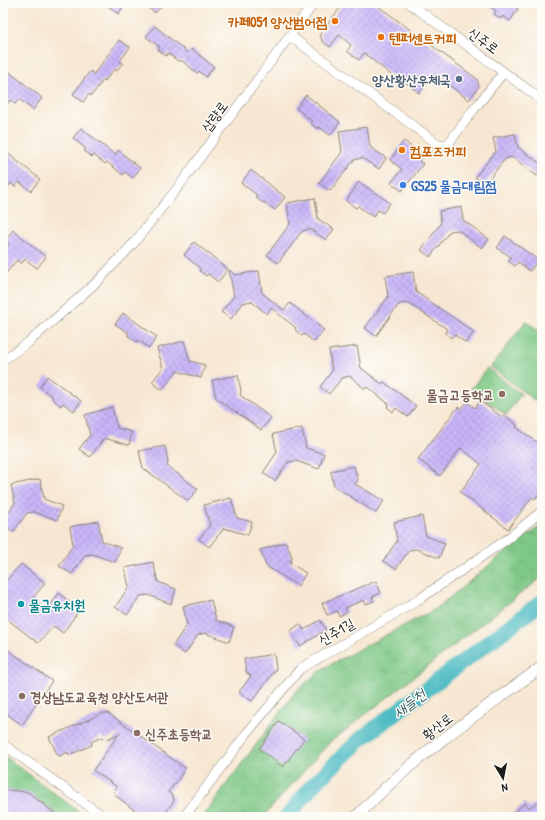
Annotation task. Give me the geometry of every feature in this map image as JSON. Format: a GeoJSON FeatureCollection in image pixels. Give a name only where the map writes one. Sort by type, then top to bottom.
{"type":"FeatureCollection","features":[{"type":"Feature","properties":{"kind":"main road","name":"황산로"},"geometry":{"type":"LineString","coordinates":[[356,817],[397,777],[481,710],[542,667]]}},
{"type":"Feature","properties":{"kind":"street","name":"삽량로"},"geometry":{"type":"LineString","coordinates":[[3,360],[29,342],[98,280],[133,244],[179,186],[314,3]]}},
{"type":"Feature","properties":{"kind":"street","name":"신주로"},"geometry":{"type":"LineString","coordinates":[[409,3],[542,100]]}},
{"type":"Feature","properties":{"kind":"street"},"geometry":{"type":"LineString","coordinates":[[290,36],[438,144],[448,144],[504,72]]}},
{"type":"Feature","properties":{"kind":"street","name":"신주1길"},"geometry":{"type":"LineString","coordinates":[[184,817],[247,733],[300,669],[415,602],[506,540],[542,511]]}},
{"type":"Feature","properties":{"kind":"street"},"geometry":{"type":"LineString","coordinates":[[3,744],[104,817]]}},
{"type":"Feature","properties":{"kind":"green space"},"geometry":{"type":"Polygon","coordinates":[[[526,321],[542,333],[542,406],[491,367],[526,321]]]}},
{"type":"Feature","properties":{"kind":"green space"},"geometry":{"type":"Polygon","coordinates":[[[487,368],[521,394],[506,415],[471,389],[487,368]]]}},
{"type":"Feature","properties":{"kind":"green space"},"geometry":{"type":"Polygon","coordinates":[[[542,525],[542,577],[329,743],[263,817],[202,817],[296,691],[322,669],[437,608],[498,558],[542,525]]]}},
{"type":"Feature","properties":{"kind":"green space"},"geometry":{"type":"Polygon","coordinates":[[[3,755],[86,817],[54,817],[55,813],[28,792],[7,790],[3,796],[3,755]]]}},
{"type":"Feature","properties":{"kind":"building"},"geometry":{"type":"Polygon","coordinates":[[[105,3],[126,3],[118,14],[105,3]]]}},
{"type":"Feature","properties":{"kind":"building"},"geometry":{"type":"Polygon","coordinates":[[[142,3],[164,3],[155,13],[142,3]]]}},
{"type":"Feature","properties":{"kind":"building"},"geometry":{"type":"Polygon","coordinates":[[[344,3],[374,3],[477,79],[479,86],[469,100],[434,74],[419,93],[403,80],[401,83],[364,53],[359,60],[347,51],[351,45],[339,35],[330,47],[322,41],[320,34],[344,3]]]}},
{"type":"Feature","properties":{"kind":"building"},"geometry":{"type":"Polygon","coordinates":[[[485,3],[510,3],[518,9],[510,21],[503,16],[501,19],[494,14],[496,11],[485,3]]]}},
{"type":"Feature","properties":{"kind":"building"},"geometry":{"type":"Polygon","coordinates":[[[155,26],[188,53],[192,49],[214,67],[206,77],[199,71],[197,73],[181,60],[179,62],[168,53],[166,56],[158,50],[160,47],[146,37],[155,26]]]}},
{"type":"Feature","properties":{"kind":"building"},"geometry":{"type":"Polygon","coordinates":[[[119,40],[130,47],[120,61],[123,63],[116,71],[114,69],[91,96],[89,94],[83,102],[73,94],[90,71],[94,74],[119,40]]]}},
{"type":"Feature","properties":{"kind":"building"},"geometry":{"type":"Polygon","coordinates":[[[3,67],[42,98],[33,110],[19,99],[15,104],[10,100],[3,110],[3,67]]]}},
{"type":"Feature","properties":{"kind":"building"},"geometry":{"type":"Polygon","coordinates":[[[306,95],[340,122],[330,135],[319,127],[318,129],[310,123],[312,121],[296,108],[306,95]]]}},
{"type":"Feature","properties":{"kind":"building"},"geometry":{"type":"Polygon","coordinates":[[[367,127],[370,147],[386,158],[379,169],[362,158],[354,160],[330,191],[319,183],[342,152],[339,131],[367,127]]]}},
{"type":"Feature","properties":{"kind":"building"},"geometry":{"type":"Polygon","coordinates":[[[81,128],[115,155],[118,150],[140,168],[133,178],[125,172],[123,175],[107,162],[105,164],[94,155],[92,157],[84,151],[86,149],[73,138],[81,128]]]}},
{"type":"Feature","properties":{"kind":"building"},"geometry":{"type":"Polygon","coordinates":[[[515,134],[518,147],[542,165],[542,169],[537,176],[512,157],[505,159],[485,184],[475,177],[496,151],[493,138],[515,134]]]}},
{"type":"Feature","properties":{"kind":"building"},"geometry":{"type":"Polygon","coordinates":[[[404,141],[423,156],[419,161],[423,164],[402,191],[391,183],[402,169],[390,160],[404,141]]]}},
{"type":"Feature","properties":{"kind":"building"},"geometry":{"type":"Polygon","coordinates":[[[7,153],[40,179],[31,191],[19,182],[15,187],[11,183],[3,193],[3,158],[7,153]]]}},
{"type":"Feature","properties":{"kind":"building"},"geometry":{"type":"Polygon","coordinates":[[[251,170],[285,197],[275,210],[255,197],[257,195],[241,183],[251,170]]]}},
{"type":"Feature","properties":{"kind":"building"},"geometry":{"type":"Polygon","coordinates":[[[359,182],[390,203],[383,213],[378,210],[373,217],[358,206],[356,208],[346,201],[359,182]]]}},
{"type":"Feature","properties":{"kind":"building"},"geometry":{"type":"Polygon","coordinates":[[[315,198],[318,219],[334,229],[326,240],[310,229],[302,231],[278,263],[267,255],[290,224],[287,203],[315,198]]]}},
{"type":"Feature","properties":{"kind":"building"},"geometry":{"type":"Polygon","coordinates":[[[461,207],[463,220],[489,239],[482,248],[458,230],[450,231],[430,257],[421,250],[441,223],[439,211],[461,207]]]}},
{"type":"Feature","properties":{"kind":"building"},"geometry":{"type":"Polygon","coordinates":[[[13,230],[46,257],[37,268],[25,259],[21,264],[17,260],[3,277],[3,252],[9,244],[5,241],[13,230]]]}},
{"type":"Feature","properties":{"kind":"building"},"geometry":{"type":"Polygon","coordinates":[[[505,236],[538,260],[530,271],[518,262],[515,266],[508,261],[511,257],[497,248],[505,236]]]}},
{"type":"Feature","properties":{"kind":"building"},"geometry":{"type":"Polygon","coordinates":[[[194,242],[228,269],[218,282],[208,274],[206,276],[199,270],[200,268],[184,255],[194,242]]]}},
{"type":"Feature","properties":{"kind":"building"},"geometry":{"type":"Polygon","coordinates":[[[229,270],[235,275],[259,271],[262,293],[284,310],[290,303],[324,330],[314,342],[304,334],[302,336],[295,330],[296,328],[271,308],[267,314],[251,301],[243,303],[231,319],[221,312],[234,296],[229,270]]]}},
{"type":"Feature","properties":{"kind":"building"},"geometry":{"type":"Polygon","coordinates":[[[413,272],[416,292],[474,332],[466,343],[454,334],[451,338],[445,333],[447,329],[408,303],[399,304],[376,336],[365,328],[388,297],[385,276],[413,272]]]}},
{"type":"Feature","properties":{"kind":"building"},"geometry":{"type":"Polygon","coordinates":[[[123,313],[157,337],[149,348],[138,340],[137,342],[127,335],[129,333],[115,324],[123,313]]]}},
{"type":"Feature","properties":{"kind":"building"},"geometry":{"type":"Polygon","coordinates":[[[184,341],[190,361],[205,365],[201,378],[177,371],[162,390],[152,382],[163,368],[157,348],[184,341]]]}},
{"type":"Feature","properties":{"kind":"building"},"geometry":{"type":"Polygon","coordinates":[[[357,346],[361,368],[382,384],[384,382],[416,406],[408,417],[396,408],[393,412],[387,407],[389,404],[367,387],[365,389],[350,376],[342,378],[329,394],[320,387],[332,371],[329,350],[357,346]]]}},
{"type":"Feature","properties":{"kind":"building"},"geometry":{"type":"Polygon","coordinates":[[[238,375],[241,391],[240,395],[271,418],[261,430],[216,398],[212,380],[238,375]]]}},
{"type":"Feature","properties":{"kind":"building"},"geometry":{"type":"Polygon","coordinates":[[[47,376],[81,401],[74,411],[63,403],[61,406],[52,399],[53,397],[40,387],[47,376]]]}},
{"type":"Feature","properties":{"kind":"building"},"geometry":{"type":"Polygon","coordinates":[[[480,401],[502,417],[504,415],[517,425],[516,427],[542,446],[542,489],[535,499],[532,497],[508,529],[460,492],[481,464],[461,448],[440,476],[418,459],[458,407],[461,409],[467,402],[475,408],[480,401]]]}},
{"type":"Feature","properties":{"kind":"building"},"geometry":{"type":"Polygon","coordinates":[[[112,407],[117,428],[132,432],[129,445],[104,438],[90,457],[79,449],[90,435],[85,415],[112,407]]]}},
{"type":"Feature","properties":{"kind":"building"},"geometry":{"type":"Polygon","coordinates":[[[302,428],[306,448],[324,454],[319,469],[296,461],[288,462],[275,481],[263,473],[277,452],[273,434],[302,428]]]}},
{"type":"Feature","properties":{"kind":"building"},"geometry":{"type":"Polygon","coordinates":[[[165,446],[168,462],[167,466],[198,489],[188,501],[143,468],[139,451],[165,446]]]}},
{"type":"Feature","properties":{"kind":"building"},"geometry":{"type":"Polygon","coordinates":[[[354,466],[358,480],[355,484],[384,501],[376,513],[334,486],[331,471],[354,466]]]}},
{"type":"Feature","properties":{"kind":"building"},"geometry":{"type":"Polygon","coordinates":[[[40,479],[44,499],[62,506],[57,520],[34,512],[27,513],[13,532],[3,525],[3,521],[15,503],[11,485],[40,479]]]}},
{"type":"Feature","properties":{"kind":"building"},"geometry":{"type":"Polygon","coordinates":[[[231,498],[237,518],[252,522],[248,535],[224,528],[209,547],[199,539],[210,525],[204,505],[231,498]]]}},
{"type":"Feature","properties":{"kind":"building"},"geometry":{"type":"Polygon","coordinates":[[[422,516],[426,536],[445,543],[439,558],[416,549],[409,550],[396,569],[383,561],[397,541],[394,522],[422,516]]]}},
{"type":"Feature","properties":{"kind":"building"},"geometry":{"type":"Polygon","coordinates":[[[98,521],[102,541],[121,548],[115,562],[92,554],[85,555],[72,574],[59,566],[73,545],[70,527],[98,521]]]}},
{"type":"Feature","properties":{"kind":"building"},"geometry":{"type":"Polygon","coordinates":[[[286,542],[292,557],[290,563],[306,573],[298,586],[266,566],[260,550],[286,542]]]}},
{"type":"Feature","properties":{"kind":"building"},"geometry":{"type":"Polygon","coordinates":[[[153,562],[158,582],[176,589],[171,604],[148,595],[140,596],[127,615],[115,607],[129,587],[125,568],[153,562]]]}},
{"type":"Feature","properties":{"kind":"building","name":"물금유치원"},"geometry":{"type":"Polygon","coordinates":[[[21,564],[45,583],[32,599],[46,611],[59,593],[79,610],[63,633],[54,626],[38,643],[3,616],[3,584],[21,564]]]}},
{"type":"Feature","properties":{"kind":"building"},"geometry":{"type":"Polygon","coordinates":[[[376,581],[381,593],[372,597],[374,601],[366,604],[364,600],[345,608],[347,612],[339,616],[337,611],[327,615],[322,603],[376,581]]]}},
{"type":"Feature","properties":{"kind":"building"},"geometry":{"type":"Polygon","coordinates":[[[211,600],[216,620],[234,627],[229,642],[205,633],[198,635],[185,654],[173,645],[187,625],[183,606],[211,600]]]}},
{"type":"Feature","properties":{"kind":"building"},"geometry":{"type":"Polygon","coordinates":[[[320,620],[326,630],[300,646],[290,631],[300,624],[304,630],[320,620]]]}},
{"type":"Feature","properties":{"kind":"building","name":"경상남도교육청 양산도서관"},"geometry":{"type":"Polygon","coordinates":[[[8,650],[52,681],[22,725],[3,711],[3,656],[8,650]]]}},
{"type":"Feature","properties":{"kind":"building"},"geometry":{"type":"Polygon","coordinates":[[[274,654],[276,669],[252,701],[239,692],[251,676],[246,672],[244,659],[274,654]]]}},
{"type":"Feature","properties":{"kind":"building"},"geometry":{"type":"Polygon","coordinates":[[[103,713],[108,713],[185,768],[178,780],[168,792],[173,796],[174,801],[162,817],[143,817],[115,795],[114,791],[117,787],[93,770],[120,733],[105,740],[102,737],[91,742],[92,745],[69,755],[68,752],[60,756],[57,754],[49,737],[103,713]]]}},
{"type":"Feature","properties":{"kind":"building"},"geometry":{"type":"Polygon","coordinates":[[[279,721],[304,739],[283,767],[259,749],[279,721]]]}},
{"type":"Feature","properties":{"kind":"building"},"geometry":{"type":"Polygon","coordinates":[[[7,790],[28,792],[59,817],[8,817],[3,814],[3,796],[7,790]]]}},
{"type":"Feature","properties":{"kind":"building"},"geometry":{"type":"Polygon","coordinates":[[[542,798],[542,817],[516,817],[513,813],[525,803],[529,808],[542,798]]]}},
{"type":"Feature","properties":{"kind":"waterway","name":"새들천"},"geometry":{"type":"LineString","coordinates":[[287,817],[313,785],[362,738],[542,602]]}},
{"type":"Feature","properties":{"kind":"place","name":"카페051 양산범어점"},"geometry":{"type":"Point","coordinates":[335,21]}},
{"type":"Feature","properties":{"kind":"place","name":"텐퍼센트커피"},"geometry":{"type":"Point","coordinates":[381,37]}},
{"type":"Feature","properties":{"kind":"place","name":"양산황산우체국"},"geometry":{"type":"Point","coordinates":[459,79]}},
{"type":"Feature","properties":{"kind":"place","name":"컴포즈커피"},"geometry":{"type":"Point","coordinates":[402,150]}},
{"type":"Feature","properties":{"kind":"place","name":"GS25 물금대림점"},"geometry":{"type":"Point","coordinates":[403,185]}},
{"type":"Feature","properties":{"kind":"place","name":"물금고등학교"},"geometry":{"type":"Point","coordinates":[502,394]}},
{"type":"Feature","properties":{"kind":"place","name":"물금유치원"},"geometry":{"type":"Point","coordinates":[21,604]}},
{"type":"Feature","properties":{"kind":"place","name":"경상남도교육청 양산도서관"},"geometry":{"type":"Point","coordinates":[22,696]}},
{"type":"Feature","properties":{"kind":"place","name":"신주초등학교"},"geometry":{"type":"Point","coordinates":[137,733]}}]}
